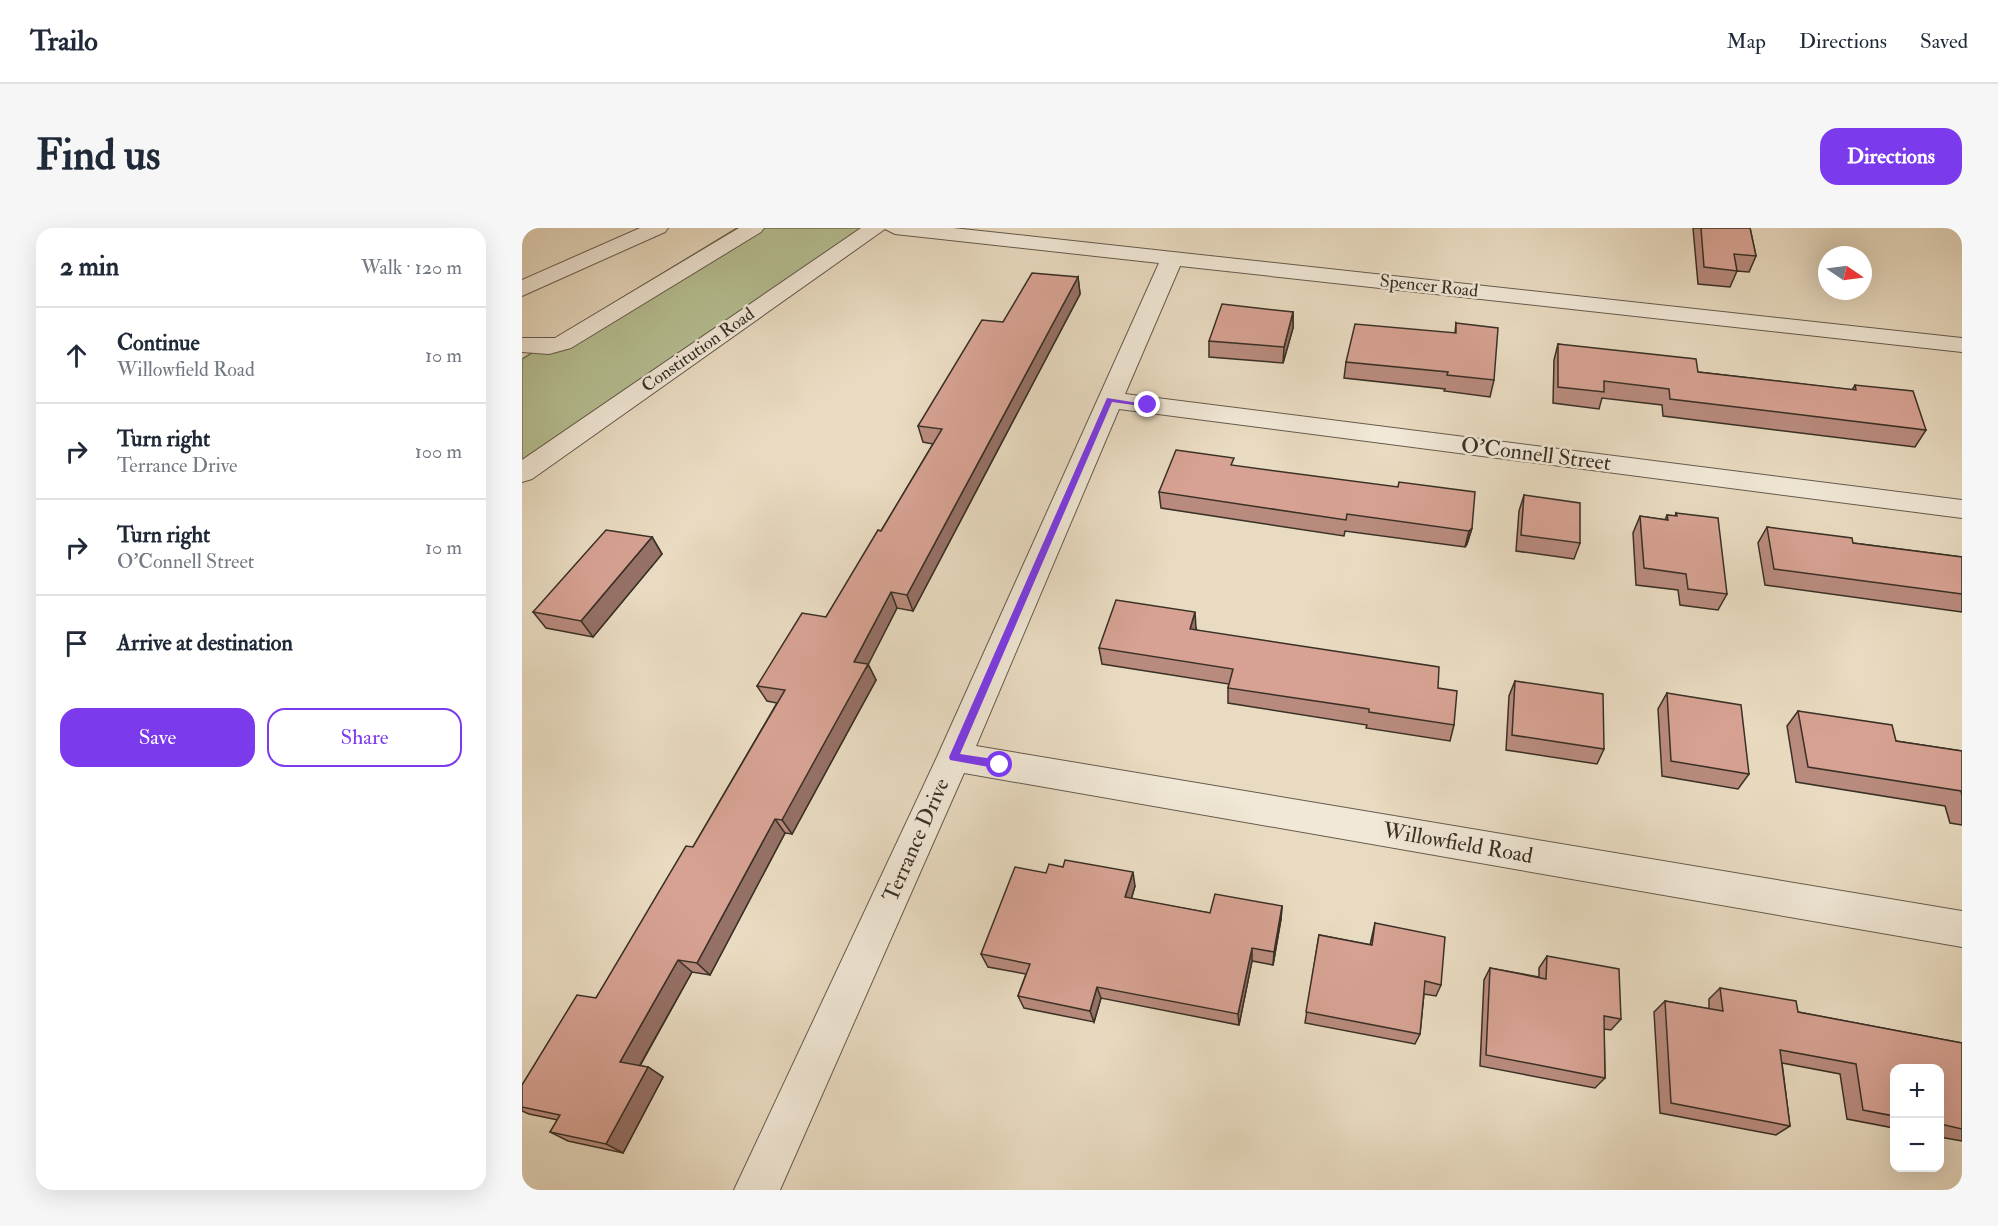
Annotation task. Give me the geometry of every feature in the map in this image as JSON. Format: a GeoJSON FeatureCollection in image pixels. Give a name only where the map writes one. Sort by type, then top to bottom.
{"type":"FeatureCollection","features":[{"type":"Feature","properties":{"kind":"street"},"geometry":{"type":"LineString","coordinates":[[522,288],[551,273],[658,228]]}},
{"type":"Feature","properties":{"kind":"street"},"geometry":{"type":"LineString","coordinates":[[522,370],[754,228]]}},
{"type":"Feature","properties":{"kind":"street","name":"Constitution Road"},"geometry":{"type":"LineString","coordinates":[[522,473],[875,228]]}},
{"type":"Feature","properties":{"kind":"street","name":"Spencer Road"},"geometry":{"type":"LineString","coordinates":[[895,228],[1962,345]]}},
{"type":"Feature","properties":{"kind":"street","name":"Terrance Drive"},"geometry":{"type":"LineString","coordinates":[[757,1190],[954,757],[1172,258]]}},
{"type":"Feature","properties":{"kind":"street"},"geometry":{"type":"LineString","coordinates":[[522,345],[549,346],[564,343]]}},
{"type":"Feature","properties":{"kind":"street","name":"O'Connell Street"},"geometry":{"type":"LineString","coordinates":[[1110,400],[1962,509]]}},
{"type":"Feature","properties":{"kind":"street","name":"Willowfield Road"},"geometry":{"type":"LineString","coordinates":[[954,757],[1962,929]]}},
{"type":"Feature","properties":{"kind":"green space"},"geometry":{"type":"Polygon","coordinates":[[[737,228],[859,228],[878,232],[522,480],[522,359],[737,228]]]}},
{"type":"Feature","properties":{"kind":"building"},"geometry":{"type":"Polygon","coordinates":[[[1701,228],[1750,228],[1756,256],[1734,254],[1737,271],[1704,267],[1701,228]]]}},
{"type":"Feature","properties":{"kind":"building"},"geometry":{"type":"Polygon","coordinates":[[[1032,273],[1078,277],[907,595],[891,592],[854,662],[868,664],[782,820],[775,819],[697,963],[678,960],[620,1062],[648,1067],[606,1144],[550,1132],[560,1115],[522,1107],[522,1085],[577,995],[596,998],[686,846],[693,847],[785,690],[757,686],[802,613],[826,617],[942,429],[918,426],[982,320],[1003,322],[1032,273]]]}},
{"type":"Feature","properties":{"kind":"building"},"geometry":{"type":"Polygon","coordinates":[[[1222,304],[1293,312],[1284,347],[1209,341],[1222,304]]]}},
{"type":"Feature","properties":{"kind":"building"},"geometry":{"type":"Polygon","coordinates":[[[1456,323],[1498,328],[1494,380],[1447,375],[1448,372],[1346,362],[1355,324],[1456,333],[1456,323]]]}},
{"type":"Feature","properties":{"kind":"building"},"geometry":{"type":"Polygon","coordinates":[[[1558,344],[1696,359],[1698,372],[1856,390],[1855,385],[1913,391],[1926,430],[1670,399],[1669,389],[1604,381],[1604,392],[1558,387],[1558,344]]]}},
{"type":"Feature","properties":{"kind":"building"},"geometry":{"type":"Polygon","coordinates":[[[1176,450],[1234,458],[1231,465],[1398,487],[1399,482],[1475,492],[1472,528],[1469,531],[1347,514],[1346,520],[1159,492],[1176,450]]]}},
{"type":"Feature","properties":{"kind":"building"},"geometry":{"type":"Polygon","coordinates":[[[1524,495],[1580,503],[1580,543],[1521,535],[1524,495]]]}},
{"type":"Feature","properties":{"kind":"building"},"geometry":{"type":"Polygon","coordinates":[[[1676,513],[1718,518],[1727,594],[1688,589],[1686,574],[1644,568],[1640,516],[1668,520],[1667,515],[1677,516],[1676,513]]]}},
{"type":"Feature","properties":{"kind":"building"},"geometry":{"type":"Polygon","coordinates":[[[1767,527],[1852,538],[1853,543],[1962,557],[1962,594],[1774,569],[1767,527]]]}},
{"type":"Feature","properties":{"kind":"building"},"geometry":{"type":"Polygon","coordinates":[[[606,530],[652,537],[581,621],[533,612],[606,530]]]}},
{"type":"Feature","properties":{"kind":"building"},"geometry":{"type":"Polygon","coordinates":[[[1116,600],[1195,612],[1190,629],[1439,667],[1438,688],[1457,691],[1454,725],[1369,712],[1369,709],[1228,688],[1233,669],[1099,648],[1116,600]]]}},
{"type":"Feature","properties":{"kind":"building"},"geometry":{"type":"Polygon","coordinates":[[[1515,681],[1603,694],[1604,749],[1512,735],[1515,681]]]}},
{"type":"Feature","properties":{"kind":"building"},"geometry":{"type":"Polygon","coordinates":[[[1667,693],[1741,705],[1749,774],[1671,761],[1667,693]]]}},
{"type":"Feature","properties":{"kind":"building"},"geometry":{"type":"Polygon","coordinates":[[[1798,711],[1892,725],[1896,741],[1962,751],[1962,796],[1961,791],[1808,767],[1798,711]]]}},
{"type":"Feature","properties":{"kind":"building"},"geometry":{"type":"Polygon","coordinates":[[[1065,860],[1133,872],[1125,897],[1210,913],[1215,894],[1282,906],[1274,952],[1252,948],[1238,1014],[1097,987],[1090,1011],[1018,996],[1030,964],[981,954],[1015,867],[1046,873],[1049,864],[1063,867],[1065,860]]]}},
{"type":"Feature","properties":{"kind":"building"},"geometry":{"type":"Polygon","coordinates":[[[1375,923],[1445,937],[1441,985],[1425,981],[1420,1034],[1306,1012],[1319,935],[1372,945],[1375,923]]]}},
{"type":"Feature","properties":{"kind":"building"},"geometry":{"type":"Polygon","coordinates":[[[1547,956],[1619,969],[1621,1019],[1604,1016],[1605,1078],[1486,1055],[1490,968],[1546,979],[1547,956]]]}},
{"type":"Feature","properties":{"kind":"building"},"geometry":{"type":"Polygon","coordinates":[[[1720,988],[1796,1001],[1798,1012],[1962,1043],[1962,1129],[1944,1125],[1944,1064],[1890,1064],[1890,1115],[1863,1110],[1856,1064],[1780,1050],[1790,1126],[1671,1103],[1665,1001],[1723,1011],[1720,988]]]}},
{"type":"Feature","properties":{"kind":"route"},"geometry":{"type":"LineString","coordinates":[[1000,765],[954,757],[1110,400],[1148,405]]}}]}
